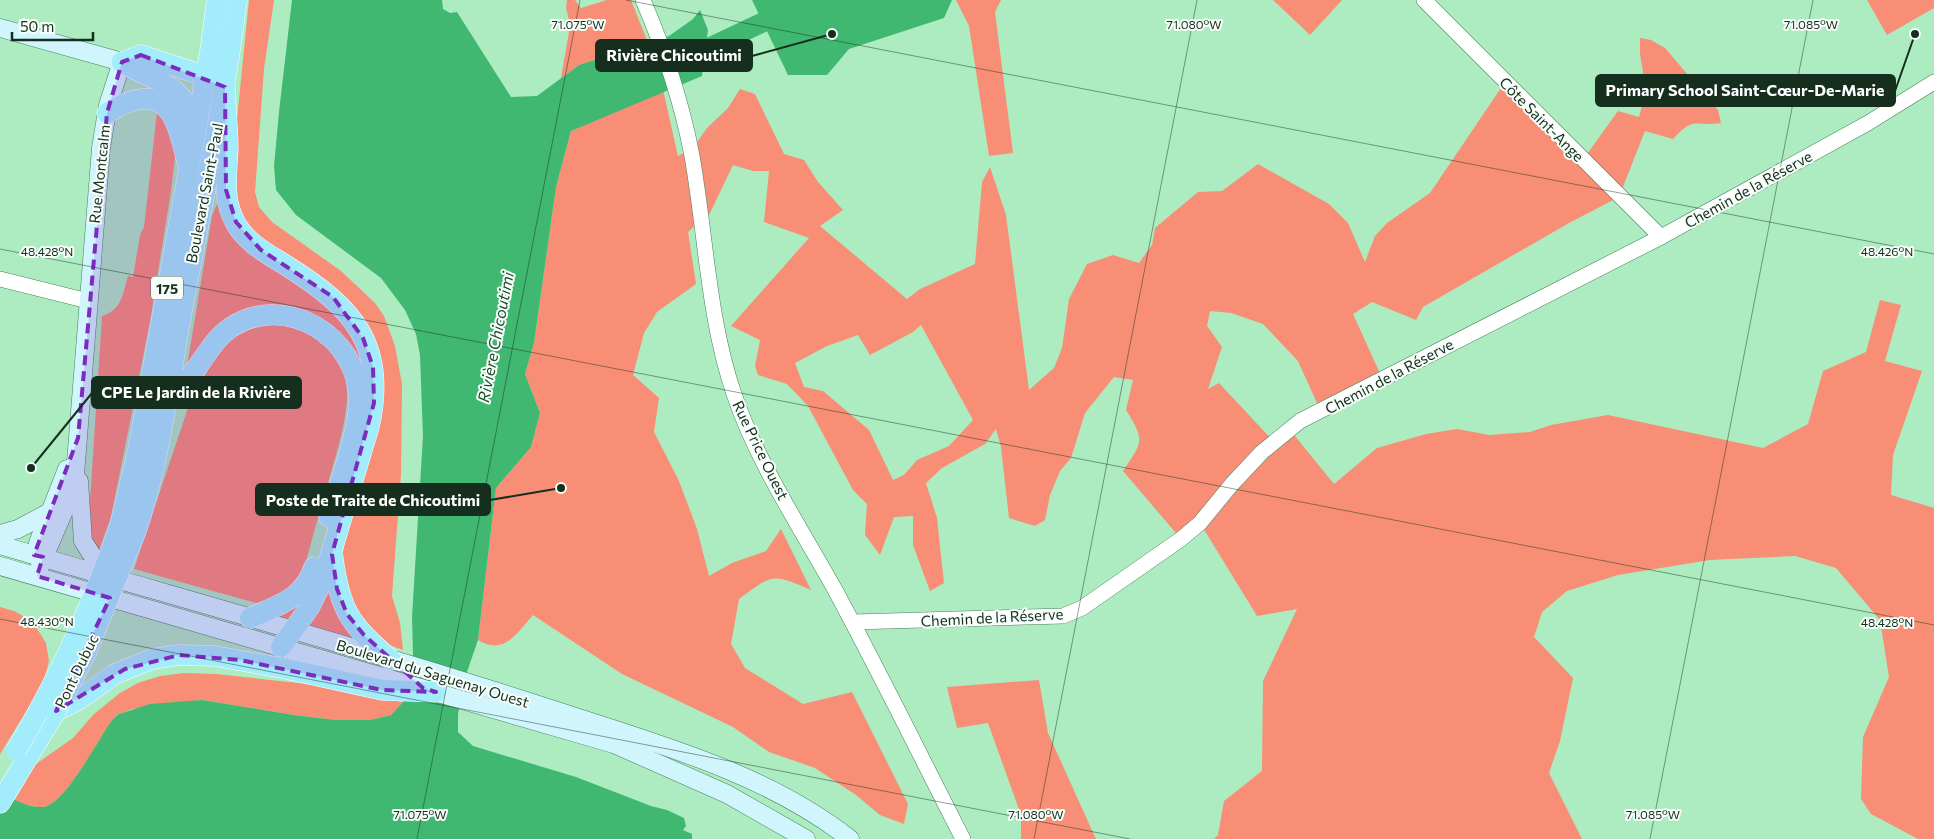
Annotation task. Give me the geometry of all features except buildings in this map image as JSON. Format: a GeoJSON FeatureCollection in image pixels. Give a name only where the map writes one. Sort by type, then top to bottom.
{"type":"FeatureCollection","features":[{"type":"Feature","properties":{"kind":"main road","name":"Boulevard Saint-Paul"},"geometry":{"type":"LineString","coordinates":[[128,528],[138,450],[197,123],[217,0]]}},
{"type":"Feature","properties":{"kind":"main road","name":"Boulevard Saint-Paul"},"geometry":{"type":"LineString","coordinates":[[128,528],[150,488],[225,87],[237,0]]}},
{"type":"Feature","properties":{"kind":"main road"},"geometry":{"type":"LineString","coordinates":[[0,28],[122,62],[178,92],[188,103],[197,123]]}},
{"type":"Feature","properties":{"kind":"main road"},"geometry":{"type":"LineString","coordinates":[[122,62],[141,55],[205,76],[225,87],[228,148],[226,190],[236,222],[246,236],[261,250],[318,286],[339,303],[359,330],[373,367],[375,395],[371,418],[332,554],[316,594],[281,647]]}},
{"type":"Feature","properties":{"kind":"main road","name":"Rue Montcalm"},"geometry":{"type":"LineString","coordinates":[[38,556],[66,506],[78,460],[78,438],[100,158],[107,112],[122,62]]}},
{"type":"Feature","properties":{"kind":"main road"},"geometry":{"type":"LineString","coordinates":[[107,112],[138,99],[152,100],[162,105],[176,121],[189,168]]}},
{"type":"Feature","properties":{"kind":"main road"},"geometry":{"type":"LineString","coordinates":[[167,404],[223,333],[242,321],[264,315],[293,316],[315,325],[335,342],[354,372],[358,396],[356,422],[311,577],[306,587],[294,598],[250,618]]}},
{"type":"Feature","properties":{"kind":"main road","name":"Rue Montcalm"},"geometry":{"type":"LineString","coordinates":[[32,575],[50,512],[78,438]]}},
{"type":"Feature","properties":{"kind":"main road"},"geometry":{"type":"LineString","coordinates":[[78,460],[82,536],[89,551],[114,578]]}},
{"type":"Feature","properties":{"kind":"main road"},"geometry":{"type":"LineString","coordinates":[[0,534],[18,529],[50,512]]}},
{"type":"Feature","properties":{"kind":"main road","name":"Pont Dubuc"},"geometry":{"type":"LineString","coordinates":[[0,803],[56,711],[86,653],[128,528]]}},
{"type":"Feature","properties":{"kind":"main road","name":"Pont Dubuc"},"geometry":{"type":"LineString","coordinates":[[0,777],[40,710],[74,644],[98,588],[128,528]]}},
{"type":"Feature","properties":{"kind":"main road","name":"Boulevard du Saguenay Ouest"},"geometry":{"type":"LineString","coordinates":[[0,545],[293,630],[386,676]]}},
{"type":"Feature","properties":{"kind":"main road"},"geometry":{"type":"LineString","coordinates":[[332,554],[337,589],[347,614],[364,635],[386,676]]}},
{"type":"Feature","properties":{"kind":"main road","name":"Boulevard du Saguenay Ouest"},"geometry":{"type":"LineString","coordinates":[[0,566],[386,676],[481,686],[678,750],[746,778],[798,805],[850,839]]}},
{"type":"Feature","properties":{"kind":"main road"},"geometry":{"type":"LineString","coordinates":[[56,711],[80,698],[107,678],[144,662],[179,655],[222,657],[386,676],[436,692]]}},
{"type":"Feature","properties":{"kind":"main road","name":"Boulevard du Saguenay Ouest"},"geometry":{"type":"LineString","coordinates":[[436,692],[614,744],[728,794],[806,839]]}},
{"type":"Feature","properties":{"kind":"street","name":"Rue Price Ouest"},"geometry":{"type":"LineString","coordinates":[[643,0],[655,29],[691,154],[721,352],[734,395],[754,442],[852,622],[963,839]]}},
{"type":"Feature","properties":{"kind":"street","name":"Côte Saint-Ange"},"geometry":{"type":"LineString","coordinates":[[1424,0],[1661,237]]}},
{"type":"Feature","properties":{"kind":"street","name":"Chemin de la Réserve"},"geometry":{"type":"LineString","coordinates":[[852,622],[1063,616],[1082,608],[1194,528],[1262,452],[1300,421],[1661,237],[1868,123],[1934,82]]}},
{"type":"Feature","properties":{"kind":"street"},"geometry":{"type":"LineString","coordinates":[[0,279],[88,301]]}},
{"type":"Feature","properties":{"kind":"highlighted area"},"geometry":{"type":"Polygon","coordinates":[[[141,55],[225,87],[226,190],[236,222],[261,250],[333,297],[363,338],[373,367],[374,403],[332,554],[337,589],[347,614],[364,635],[423,688],[436,692],[382,690],[240,660],[179,655],[125,669],[56,711],[110,598],[37,576],[43,557],[34,555],[78,438],[107,113],[122,62],[141,55]]]}},
{"type":"Feature","properties":{"kind":"shaded area"},"geometry":{"type":"Polygon","coordinates":[[[249,0],[274,0],[264,69],[255,192],[259,207],[272,222],[341,271],[375,303],[384,316],[395,346],[402,384],[401,474],[392,596],[400,623],[403,650],[384,643],[355,616],[341,564],[376,355],[238,216],[232,169],[249,0]]]}},
{"type":"Feature","properties":{"kind":"shaded area"},"geometry":{"type":"Polygon","coordinates":[[[567,0],[575,0],[581,8],[607,0],[631,0],[648,43],[579,65],[561,78],[570,26],[566,7],[567,0]]]}},
{"type":"Feature","properties":{"kind":"shaded area"},"geometry":{"type":"Polygon","coordinates":[[[956,0],[1001,0],[995,12],[1013,153],[989,156],[969,26],[956,0]]]}},
{"type":"Feature","properties":{"kind":"shaded area"},"geometry":{"type":"Polygon","coordinates":[[[1273,0],[1342,0],[1310,35],[1273,0]]]}},
{"type":"Feature","properties":{"kind":"shaded area"},"geometry":{"type":"Polygon","coordinates":[[[1867,0],[1934,0],[1934,8],[1887,35],[1867,0]]]}},
{"type":"Feature","properties":{"kind":"shaded area"},"geometry":{"type":"Polygon","coordinates":[[[1640,38],[1651,40],[1665,48],[1718,110],[1721,123],[1691,124],[1673,139],[1645,131],[1619,197],[1569,223],[1423,307],[1416,320],[1372,302],[1353,314],[1382,378],[1321,412],[1298,361],[1263,324],[1231,313],[1210,311],[1207,326],[1222,347],[1208,389],[1219,383],[1274,442],[1290,430],[1334,484],[1377,448],[1426,434],[1457,429],[1489,435],[1530,432],[1551,425],[1608,415],[1763,448],[1808,424],[1823,371],[1866,352],[1880,300],[1901,305],[1885,361],[1922,371],[1893,455],[1891,495],[1934,508],[1934,839],[1918,839],[1871,814],[1861,799],[1863,737],[1889,677],[1880,620],[1836,568],[1795,556],[1710,560],[1618,575],[1567,591],[1542,612],[1534,637],[1573,678],[1560,741],[1549,773],[1582,839],[1214,839],[1218,835],[1224,801],[1262,771],[1263,681],[1297,609],[1257,616],[1200,523],[1181,539],[1123,471],[1138,447],[1139,435],[1126,410],[1133,380],[1114,377],[1085,413],[1071,458],[1060,471],[1050,495],[1045,520],[1035,526],[1009,518],[1001,447],[996,429],[985,444],[942,468],[926,483],[937,518],[944,583],[930,591],[913,545],[913,516],[894,517],[880,555],[865,535],[867,504],[853,490],[808,406],[787,384],[758,375],[755,366],[760,340],[731,326],[809,238],[764,222],[769,171],[753,171],[733,165],[710,213],[688,232],[696,284],[657,312],[644,333],[633,375],[659,398],[654,432],[679,481],[697,529],[709,576],[732,563],[766,551],[781,529],[811,590],[788,581],[773,579],[759,585],[739,599],[731,644],[745,668],[803,704],[852,692],[908,804],[904,824],[880,815],[856,795],[815,768],[769,752],[733,727],[622,674],[533,615],[515,635],[503,644],[487,644],[478,640],[496,488],[531,447],[540,413],[525,374],[534,343],[556,187],[571,131],[614,111],[661,81],[678,156],[693,148],[707,128],[728,108],[740,89],[755,94],[784,154],[804,160],[818,182],[843,210],[820,226],[907,299],[920,289],[975,264],[982,182],[990,167],[1006,215],[1029,390],[1054,368],[1062,348],[1069,299],[1087,264],[1113,255],[1139,263],[1152,245],[1155,228],[1198,192],[1222,191],[1258,164],[1329,204],[1348,223],[1365,262],[1375,236],[1387,223],[1430,193],[1503,85],[1582,161],[1618,111],[1639,117],[1646,91],[1640,54],[1640,38]],[[921,325],[913,332],[870,355],[858,335],[827,346],[795,363],[804,387],[823,391],[869,430],[893,480],[904,475],[917,460],[949,446],[973,420],[921,325]]]}},
{"type":"Feature","properties":{"kind":"shaded area"},"geometry":{"type":"Polygon","coordinates":[[[157,112],[164,114],[176,149],[171,191],[150,322],[111,517],[98,553],[92,545],[89,517],[102,316],[114,310],[118,305],[128,276],[133,277],[140,235],[144,227],[157,112]]]}},
{"type":"Feature","properties":{"kind":"shaded area"},"geometry":{"type":"Polygon","coordinates":[[[218,202],[349,324],[369,377],[322,568],[291,623],[273,618],[310,587],[335,508],[359,367],[275,309],[187,366],[212,216],[218,202]]]}},
{"type":"Feature","properties":{"kind":"shaded area"},"geometry":{"type":"Polygon","coordinates":[[[281,323],[309,333],[329,346],[341,362],[346,381],[347,402],[344,424],[303,572],[284,594],[271,600],[256,603],[134,569],[188,408],[218,350],[235,334],[257,325],[281,323]]]}},
{"type":"Feature","properties":{"kind":"shaded area"},"geometry":{"type":"Polygon","coordinates":[[[328,581],[354,639],[312,628],[306,623],[328,581]]]}},
{"type":"Feature","properties":{"kind":"shaded area"},"geometry":{"type":"Polygon","coordinates":[[[0,607],[14,611],[32,621],[46,643],[49,661],[43,684],[0,754],[0,607]]]}},
{"type":"Feature","properties":{"kind":"shaded area"},"geometry":{"type":"Polygon","coordinates":[[[184,673],[216,674],[326,686],[403,702],[391,715],[370,720],[336,720],[294,715],[202,700],[132,709],[119,714],[112,720],[71,783],[62,795],[52,803],[40,807],[14,801],[36,764],[73,738],[94,714],[120,693],[138,683],[160,676],[184,673]]]}},
{"type":"Feature","properties":{"kind":"shaded area"},"geometry":{"type":"Polygon","coordinates":[[[1039,680],[1048,733],[1096,839],[1021,839],[1021,815],[988,723],[957,728],[947,687],[1039,680]]]}},
{"type":"Feature","properties":{"kind":"water","name":"Rivière Chicoutimi"},"geometry":{"type":"Polygon","coordinates":[[[292,0],[442,0],[443,9],[450,13],[457,12],[511,97],[537,96],[579,65],[669,36],[693,19],[700,10],[708,30],[702,76],[571,131],[556,187],[534,343],[525,374],[540,413],[531,447],[496,488],[478,640],[467,672],[458,714],[458,732],[473,746],[576,777],[651,806],[667,810],[684,818],[686,826],[683,830],[692,834],[692,839],[0,839],[0,792],[26,805],[43,807],[51,804],[71,784],[112,720],[119,714],[150,704],[202,700],[336,720],[370,720],[391,715],[403,702],[413,654],[412,617],[423,436],[420,355],[416,334],[405,310],[381,278],[296,215],[276,190],[274,166],[292,0]]]}},
{"type":"Feature","properties":{"kind":"water"},"geometry":{"type":"Polygon","coordinates":[[[752,0],[952,0],[944,18],[849,49],[827,75],[788,75],[752,0]]]}},
{"type":"Feature","properties":{"kind":"waterway","name":"Rivière Chicoutimi"},"geometry":{"type":"LineString","coordinates":[[681,61],[810,0]]}},
{"type":"Feature","properties":{"kind":"place","name":"Rivière Chicoutimi"},"geometry":{"type":"Point","coordinates":[832,34]}},
{"type":"Feature","properties":{"kind":"place","name":"Primary School Saint-Cœur-De-Marie"},"geometry":{"type":"Point","coordinates":[1915,34]}},
{"type":"Feature","properties":{"kind":"place","name":"CPE Le Jardin de la Rivière"},"geometry":{"type":"Point","coordinates":[31,468]}},
{"type":"Feature","properties":{"kind":"place","name":"Poste de Traite de Chicoutimi"},"geometry":{"type":"Point","coordinates":[561,488]}}]}
